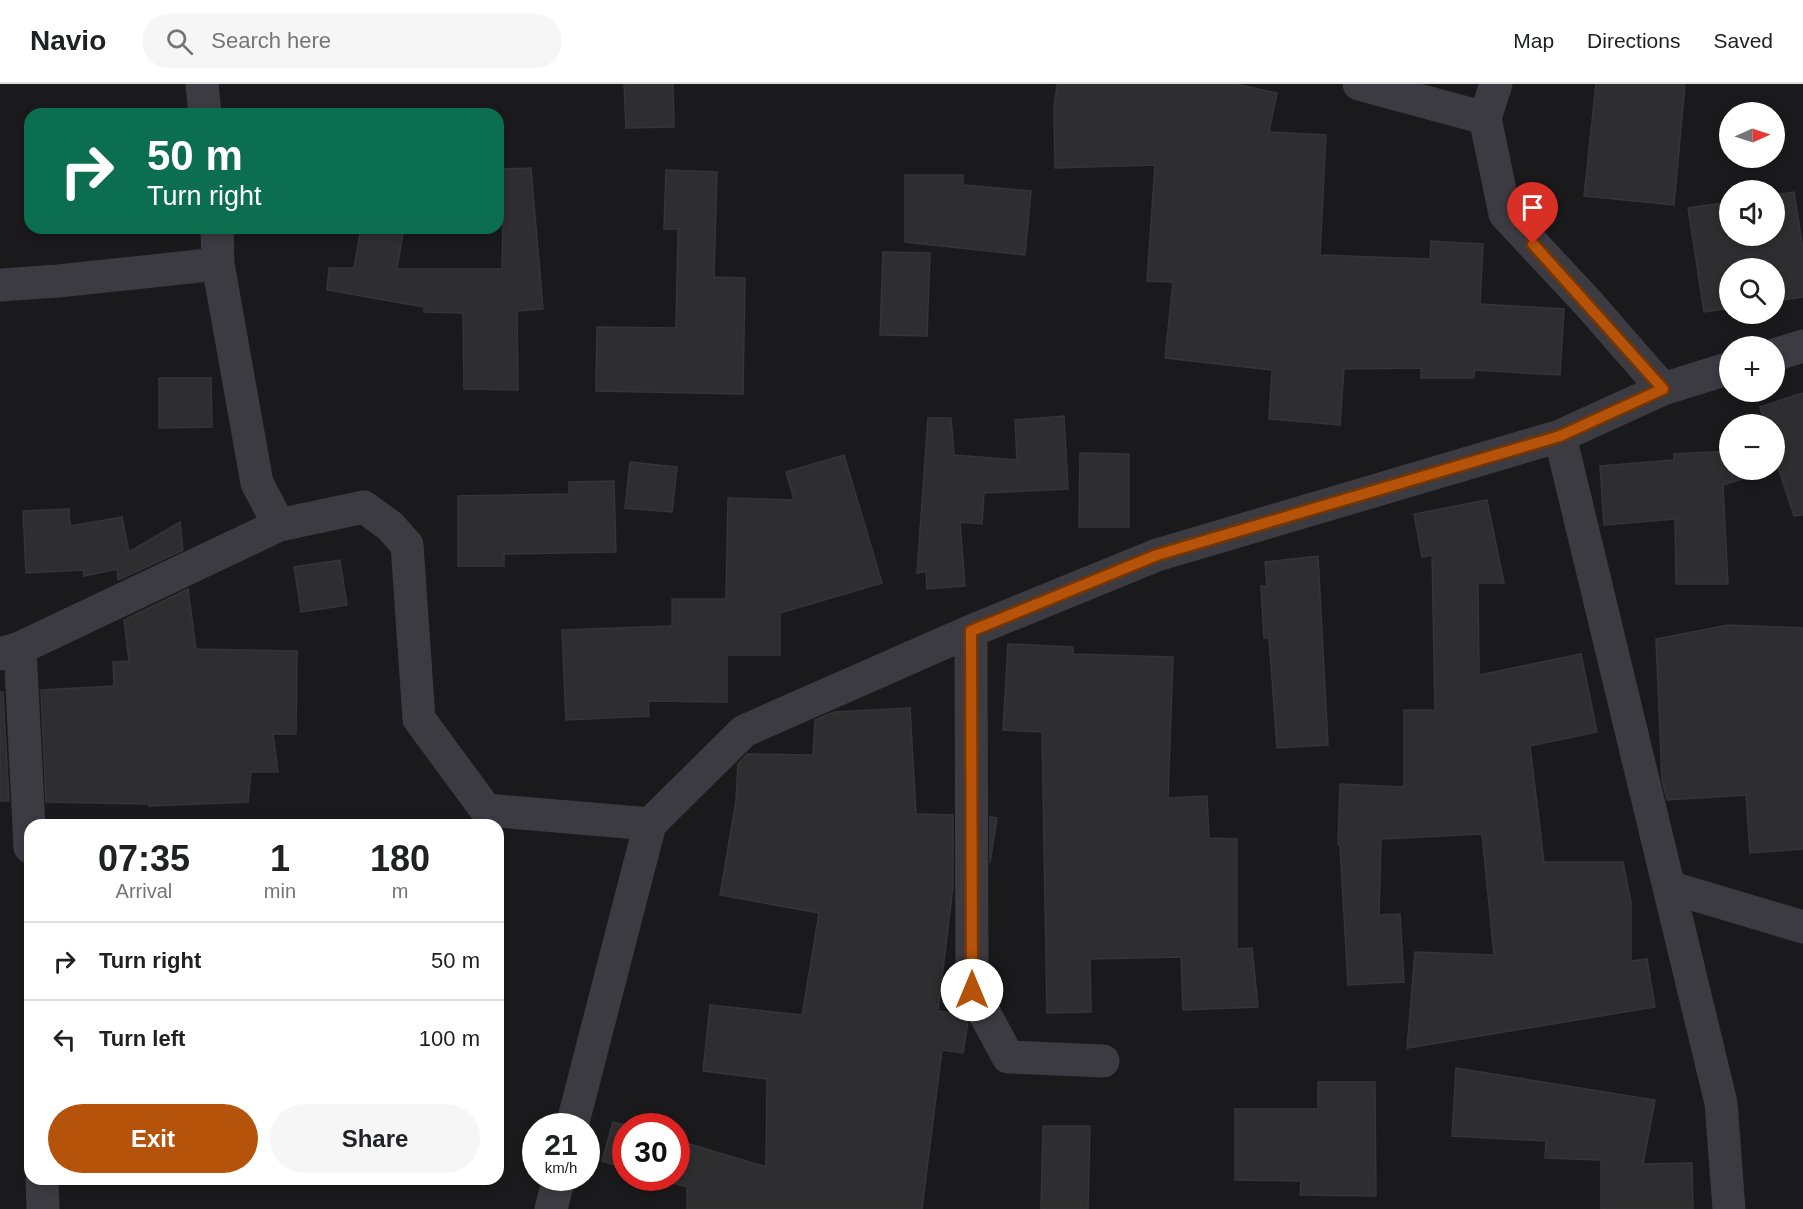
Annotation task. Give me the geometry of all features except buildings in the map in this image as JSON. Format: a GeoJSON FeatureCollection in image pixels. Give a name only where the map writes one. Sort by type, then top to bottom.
{"type":"FeatureCollection","features":[{"type":"Feature","properties":{"kind":"street"},"geometry":{"type":"LineString","coordinates":[[201,84],[204,108]]}},
{"type":"Feature","properties":{"kind":"street"},"geometry":{"type":"LineString","coordinates":[[1359,84],[1485,118]]}},
{"type":"Feature","properties":{"kind":"street"},"geometry":{"type":"LineString","coordinates":[[1496,84],[1485,118],[1505,214],[1589,304],[1663,389]]}},
{"type":"Feature","properties":{"kind":"street"},"geometry":{"type":"LineString","coordinates":[[217,234],[218,264],[257,483],[279,525]]}},
{"type":"Feature","properties":{"kind":"street"},"geometry":{"type":"LineString","coordinates":[[0,285],[218,264]]}},
{"type":"Feature","properties":{"kind":"street"},"geometry":{"type":"LineString","coordinates":[[1785,351],[1803,346]]}},
{"type":"Feature","properties":{"kind":"street"},"geometry":{"type":"LineString","coordinates":[[575,1113],[650,824],[744,731],[971,631],[1157,555],[1560,436],[1663,389],[1719,371]]}},
{"type":"Feature","properties":{"kind":"street"},"geometry":{"type":"LineString","coordinates":[[1560,436],[1721,1103],[1729,1209]]}},
{"type":"Feature","properties":{"kind":"street"},"geometry":{"type":"LineString","coordinates":[[27,819],[10,651],[279,525],[364,507],[390,526],[407,545],[418,719],[486,810],[650,824]]}},
{"type":"Feature","properties":{"kind":"street"},"geometry":{"type":"LineString","coordinates":[[971,631],[972,990],[1008,1057],[1103,1061]]}},
{"type":"Feature","properties":{"kind":"street"},"geometry":{"type":"LineString","coordinates":[[1669,887],[1803,927]]}},
{"type":"Feature","properties":{"kind":"street"},"geometry":{"type":"LineString","coordinates":[[42,1185],[43,1209]]}},
{"type":"Feature","properties":{"kind":"route"},"geometry":{"type":"LineString","coordinates":[[972,990],[971,631],[1157,555],[1560,436],[1663,389],[1533,244]]}}]}
